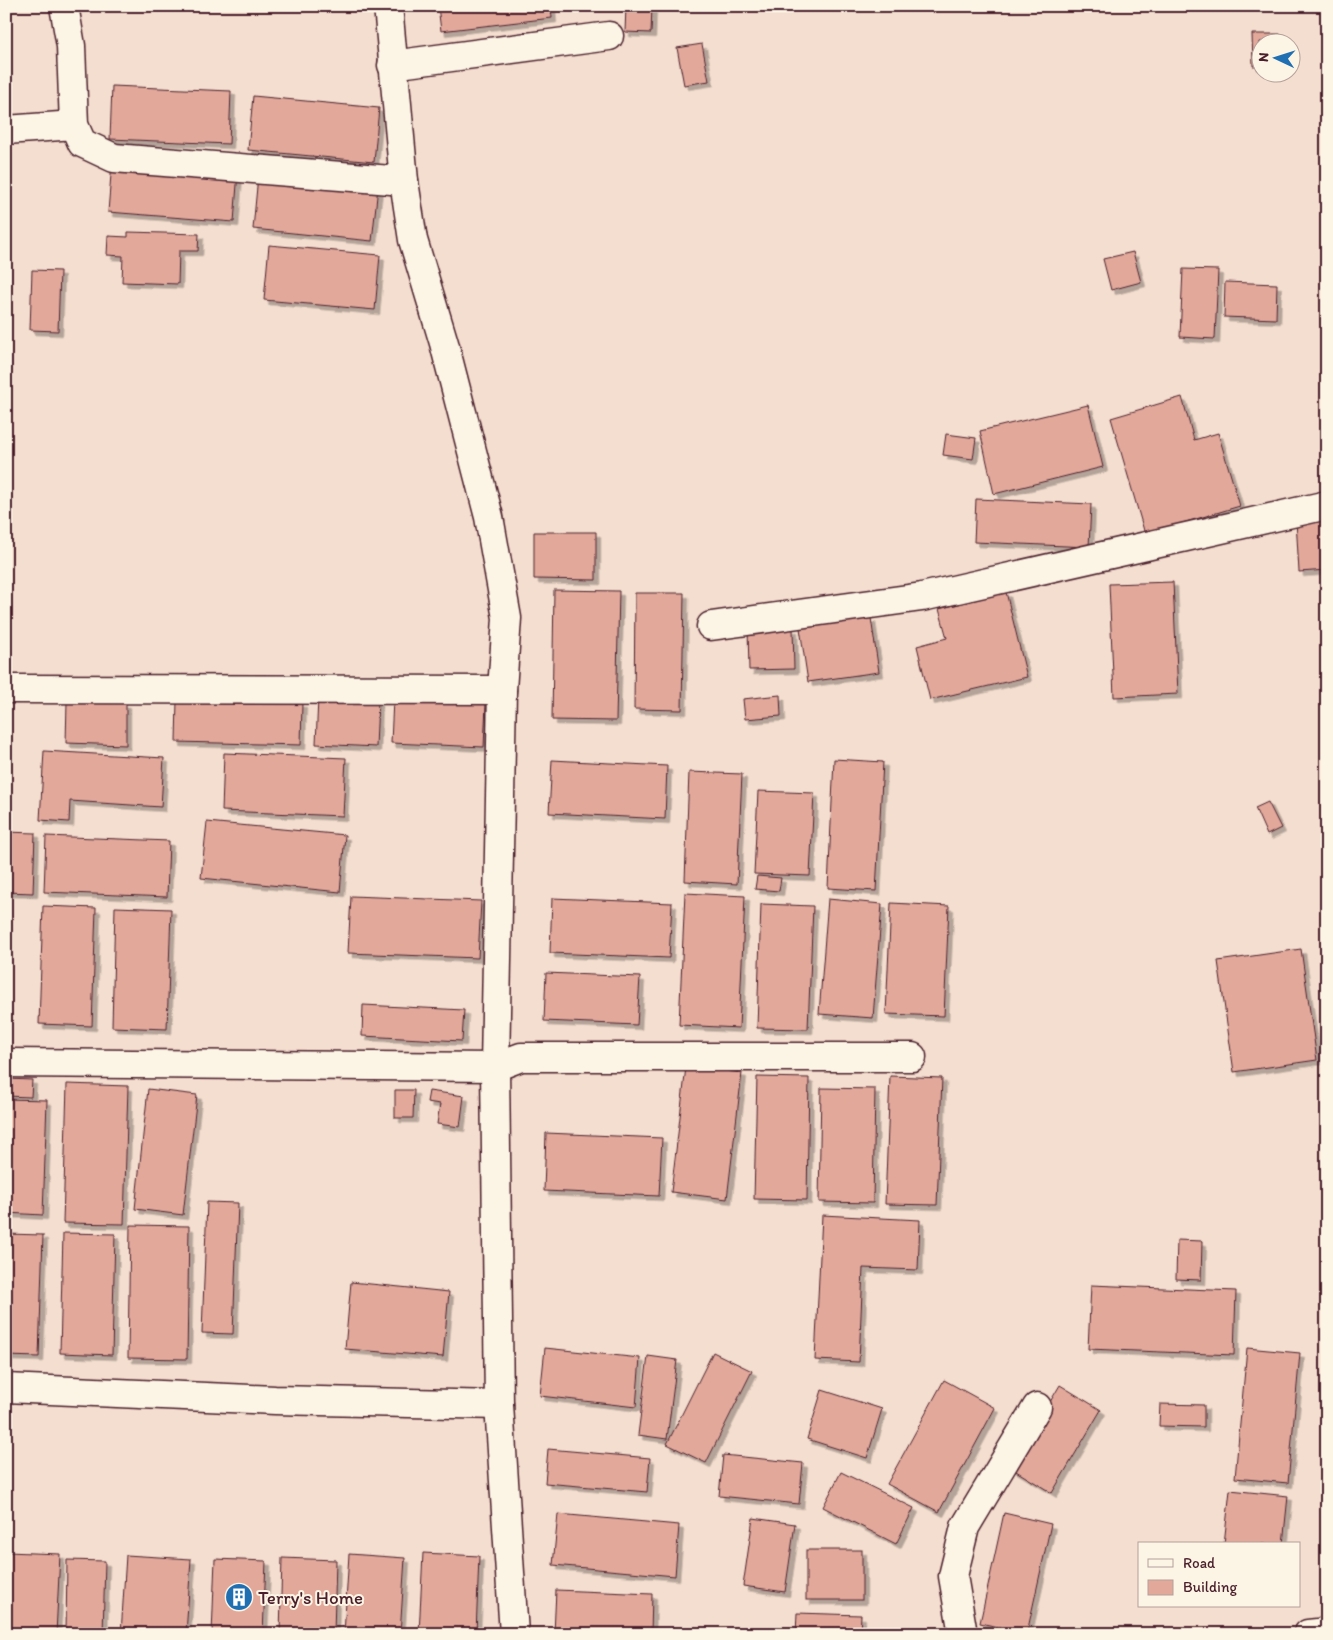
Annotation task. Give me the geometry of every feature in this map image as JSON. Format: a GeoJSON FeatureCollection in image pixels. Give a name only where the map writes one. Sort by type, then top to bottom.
{"type":"FeatureCollection","features":[{"type":"Feature","properties":{"kind":"street"},"geometry":{"type":"LineString","coordinates":[[64,6],[71,46],[74,125],[82,143],[114,158],[404,181]]}},
{"type":"Feature","properties":{"kind":"street"},"geometry":{"type":"LineString","coordinates":[[388,6],[404,181],[413,240],[444,343],[489,517],[507,618],[502,690],[496,1067],[499,1405],[514,1634]]}},
{"type":"Feature","properties":{"kind":"street"},"geometry":{"type":"LineString","coordinates":[[392,65],[609,36]]}},
{"type":"Feature","properties":{"kind":"street"},"geometry":{"type":"LineString","coordinates":[[6,130],[74,125]]}},
{"type":"Feature","properties":{"kind":"street"},"geometry":{"type":"LineString","coordinates":[[711,626],[922,597],[1327,505]]}},
{"type":"Feature","properties":{"kind":"street"},"geometry":{"type":"LineString","coordinates":[[6,689],[502,690]]}},
{"type":"Feature","properties":{"kind":"street"},"geometry":{"type":"LineString","coordinates":[[6,1063],[496,1067],[521,1057],[912,1057]]}},
{"type":"Feature","properties":{"kind":"street"},"geometry":{"type":"LineString","coordinates":[[6,1388],[275,1400],[499,1405]]}},
{"type":"Feature","properties":{"kind":"street"},"geometry":{"type":"LineString","coordinates":[[963,1634],[953,1576],[965,1527],[1037,1407]]}},
{"type":"Feature","properties":{"kind":"street"},"geometry":{"type":"LineString","coordinates":[[1308,1634],[1327,1632]]}},
{"type":"Feature","properties":{"kind":"building"},"geometry":{"type":"Polygon","coordinates":[[[438,6],[551,6],[552,18],[441,31],[438,6]]]}},
{"type":"Feature","properties":{"kind":"building"},"geometry":{"type":"Polygon","coordinates":[[[626,6],[652,6],[651,33],[625,32],[626,6]]]}},
{"type":"Feature","properties":{"kind":"building"},"geometry":{"type":"Polygon","coordinates":[[[702,44],[709,81],[684,85],[677,48],[702,44]]]}},
{"type":"Feature","properties":{"kind":"building"},"geometry":{"type":"Polygon","coordinates":[[[112,86],[231,91],[229,144],[110,139],[112,86]]]}},
{"type":"Feature","properties":{"kind":"building"},"geometry":{"type":"Polygon","coordinates":[[[253,96],[379,108],[374,162],[248,150],[253,96]]]}},
{"type":"Feature","properties":{"kind":"building"},"geometry":{"type":"Polygon","coordinates":[[[112,162],[238,172],[234,222],[108,212],[112,162]]]}},
{"type":"Feature","properties":{"kind":"building"},"geometry":{"type":"Polygon","coordinates":[[[258,176],[378,187],[372,241],[253,229],[258,176]]]}},
{"type":"Feature","properties":{"kind":"building"},"geometry":{"type":"Polygon","coordinates":[[[128,232],[199,234],[198,251],[179,251],[178,284],[122,282],[123,256],[107,255],[108,236],[128,237],[128,232]]]}},
{"type":"Feature","properties":{"kind":"building"},"geometry":{"type":"Polygon","coordinates":[[[269,245],[380,255],[375,310],[264,300],[269,245]]]}},
{"type":"Feature","properties":{"kind":"building"},"geometry":{"type":"Polygon","coordinates":[[[1133,252],[1141,282],[1111,290],[1103,259],[1133,252]]]}},
{"type":"Feature","properties":{"kind":"building"},"geometry":{"type":"Polygon","coordinates":[[[1183,269],[1218,270],[1215,339],[1180,337],[1183,269]]]}},
{"type":"Feature","properties":{"kind":"building"},"geometry":{"type":"Polygon","coordinates":[[[32,270],[60,271],[58,331],[30,330],[32,270]]]}},
{"type":"Feature","properties":{"kind":"building"},"geometry":{"type":"Polygon","coordinates":[[[1225,282],[1277,284],[1276,319],[1224,317],[1225,282]]]}},
{"type":"Feature","properties":{"kind":"building"},"geometry":{"type":"Polygon","coordinates":[[[1182,397],[1194,440],[1218,433],[1240,506],[1145,534],[1111,418],[1182,397]]]}},
{"type":"Feature","properties":{"kind":"building"},"geometry":{"type":"Polygon","coordinates":[[[1088,405],[1103,467],[994,494],[980,431],[1088,405]]]}},
{"type":"Feature","properties":{"kind":"building"},"geometry":{"type":"Polygon","coordinates":[[[946,434],[976,438],[973,459],[943,455],[946,434]]]}},
{"type":"Feature","properties":{"kind":"building"},"geometry":{"type":"Polygon","coordinates":[[[976,499],[1091,504],[1089,547],[974,542],[976,499]]]}},
{"type":"Feature","properties":{"kind":"building"},"geometry":{"type":"Polygon","coordinates":[[[1327,518],[1327,570],[1299,572],[1296,520],[1327,518]]]}},
{"type":"Feature","properties":{"kind":"building"},"geometry":{"type":"Polygon","coordinates":[[[534,532],[596,532],[596,580],[534,579],[534,532]]]}},
{"type":"Feature","properties":{"kind":"building"},"geometry":{"type":"Polygon","coordinates":[[[1173,582],[1178,694],[1114,697],[1109,584],[1173,582]]]}},
{"type":"Feature","properties":{"kind":"building"},"geometry":{"type":"Polygon","coordinates":[[[554,590],[619,591],[616,721],[552,720],[554,590]]]}},
{"type":"Feature","properties":{"kind":"building"},"geometry":{"type":"Polygon","coordinates":[[[1006,592],[1027,677],[930,700],[917,646],[947,638],[939,609],[1006,592]]]}},
{"type":"Feature","properties":{"kind":"building"},"geometry":{"type":"Polygon","coordinates":[[[635,593],[684,593],[682,710],[634,709],[635,593]]]}},
{"type":"Feature","properties":{"kind":"building"},"geometry":{"type":"Polygon","coordinates":[[[871,618],[879,672],[808,682],[800,628],[871,618]]]}},
{"type":"Feature","properties":{"kind":"building"},"geometry":{"type":"Polygon","coordinates":[[[793,628],[794,669],[749,670],[748,629],[793,628]]]}},
{"type":"Feature","properties":{"kind":"building"},"geometry":{"type":"Polygon","coordinates":[[[780,695],[781,716],[745,719],[743,699],[780,695]]]}},
{"type":"Feature","properties":{"kind":"building"},"geometry":{"type":"Polygon","coordinates":[[[318,698],[378,701],[376,747],[316,744],[318,698]]]}},
{"type":"Feature","properties":{"kind":"building"},"geometry":{"type":"Polygon","coordinates":[[[393,699],[486,703],[484,747],[391,743],[393,699]]]}},
{"type":"Feature","properties":{"kind":"building"},"geometry":{"type":"Polygon","coordinates":[[[177,700],[302,703],[301,745],[176,742],[177,700]]]}},
{"type":"Feature","properties":{"kind":"building"},"geometry":{"type":"Polygon","coordinates":[[[67,702],[126,703],[126,745],[66,743],[67,702]]]}},
{"type":"Feature","properties":{"kind":"building"},"geometry":{"type":"Polygon","coordinates":[[[44,751],[164,758],[161,807],[70,801],[69,822],[40,820],[44,751]]]}},
{"type":"Feature","properties":{"kind":"building"},"geometry":{"type":"Polygon","coordinates":[[[224,753],[346,758],[343,816],[222,811],[224,753]]]}},
{"type":"Feature","properties":{"kind":"building"},"geometry":{"type":"Polygon","coordinates":[[[834,759],[883,762],[876,891],[828,888],[834,759]]]}},
{"type":"Feature","properties":{"kind":"building"},"geometry":{"type":"Polygon","coordinates":[[[552,760],[667,766],[665,819],[549,813],[552,760]]]}},
{"type":"Feature","properties":{"kind":"building"},"geometry":{"type":"Polygon","coordinates":[[[689,772],[742,774],[737,884],[685,881],[689,772]]]}},
{"type":"Feature","properties":{"kind":"building"},"geometry":{"type":"Polygon","coordinates":[[[758,791],[814,793],[810,876],[754,874],[758,791]]]}},
{"type":"Feature","properties":{"kind":"building"},"geometry":{"type":"Polygon","coordinates":[[[1268,802],[1281,828],[1267,835],[1255,808],[1268,802]]]}},
{"type":"Feature","properties":{"kind":"building"},"geometry":{"type":"Polygon","coordinates":[[[207,822],[345,835],[340,892],[201,878],[207,822]]]}},
{"type":"Feature","properties":{"kind":"building"},"geometry":{"type":"Polygon","coordinates":[[[6,832],[35,833],[33,893],[6,892],[6,832]]]}},
{"type":"Feature","properties":{"kind":"building"},"geometry":{"type":"Polygon","coordinates":[[[46,836],[169,841],[167,897],[44,892],[46,836]]]}},
{"type":"Feature","properties":{"kind":"building"},"geometry":{"type":"Polygon","coordinates":[[[757,876],[781,878],[779,891],[755,889],[757,876]]]}},
{"type":"Feature","properties":{"kind":"building"},"geometry":{"type":"Polygon","coordinates":[[[685,893],[745,896],[739,1028],[679,1025],[685,893]]]}},
{"type":"Feature","properties":{"kind":"building"},"geometry":{"type":"Polygon","coordinates":[[[351,896],[481,901],[478,958],[348,953],[351,896]]]}},
{"type":"Feature","properties":{"kind":"building"},"geometry":{"type":"Polygon","coordinates":[[[552,898],[672,903],[669,958],[550,953],[552,898]]]}},
{"type":"Feature","properties":{"kind":"building"},"geometry":{"type":"Polygon","coordinates":[[[828,899],[882,904],[873,1018],[819,1014],[828,899]]]}},
{"type":"Feature","properties":{"kind":"building"},"geometry":{"type":"Polygon","coordinates":[[[891,903],[949,906],[944,1016],[886,1014],[891,903]]]}},
{"type":"Feature","properties":{"kind":"building"},"geometry":{"type":"Polygon","coordinates":[[[761,904],[813,906],[808,1029],[757,1028],[761,904]]]}},
{"type":"Feature","properties":{"kind":"building"},"geometry":{"type":"Polygon","coordinates":[[[43,906],[96,908],[92,1026],[39,1024],[43,906]]]}},
{"type":"Feature","properties":{"kind":"building"},"geometry":{"type":"Polygon","coordinates":[[[115,907],[171,909],[167,1029],[112,1027],[115,907]]]}},
{"type":"Feature","properties":{"kind":"building"},"geometry":{"type":"Polygon","coordinates":[[[1301,949],[1317,1060],[1234,1072],[1218,961],[1301,949]]]}},
{"type":"Feature","properties":{"kind":"building"},"geometry":{"type":"Polygon","coordinates":[[[546,973],[640,977],[637,1025],[544,1021],[546,973]]]}},
{"type":"Feature","properties":{"kind":"building"},"geometry":{"type":"Polygon","coordinates":[[[363,1005],[464,1010],[462,1041],[362,1036],[363,1005]]]}},
{"type":"Feature","properties":{"kind":"building"},"geometry":{"type":"Polygon","coordinates":[[[686,1067],[742,1073],[727,1199],[671,1192],[686,1067]]]}},
{"type":"Feature","properties":{"kind":"building"},"geometry":{"type":"Polygon","coordinates":[[[890,1076],[942,1078],[937,1205],[885,1204],[890,1076]]]}},
{"type":"Feature","properties":{"kind":"building"},"geometry":{"type":"Polygon","coordinates":[[[757,1077],[809,1078],[807,1200],[754,1199],[757,1077]]]}},
{"type":"Feature","properties":{"kind":"building"},"geometry":{"type":"Polygon","coordinates":[[[6,1079],[32,1080],[31,1097],[6,1096],[6,1079]]]}},
{"type":"Feature","properties":{"kind":"building"},"geometry":{"type":"Polygon","coordinates":[[[67,1084],[128,1086],[124,1224],[63,1223],[67,1084]]]}},
{"type":"Feature","properties":{"kind":"building"},"geometry":{"type":"Polygon","coordinates":[[[821,1088],[875,1089],[873,1203],[819,1202],[821,1088]]]}},
{"type":"Feature","properties":{"kind":"building"},"geometry":{"type":"Polygon","coordinates":[[[148,1089],[197,1095],[183,1215],[135,1209],[148,1089]]]}},
{"type":"Feature","properties":{"kind":"building"},"geometry":{"type":"Polygon","coordinates":[[[395,1090],[414,1090],[413,1118],[395,1118],[395,1090]]]}},
{"type":"Feature","properties":{"kind":"building"},"geometry":{"type":"Polygon","coordinates":[[[429,1091],[464,1096],[460,1127],[437,1124],[440,1104],[427,1102],[429,1091]]]}},
{"type":"Feature","properties":{"kind":"building"},"geometry":{"type":"Polygon","coordinates":[[[6,1099],[47,1100],[43,1215],[6,1213],[6,1099]]]}},
{"type":"Feature","properties":{"kind":"building"},"geometry":{"type":"Polygon","coordinates":[[[546,1133],[662,1138],[659,1196],[544,1191],[546,1133]]]}},
{"type":"Feature","properties":{"kind":"building"},"geometry":{"type":"Polygon","coordinates":[[[207,1202],[238,1203],[233,1334],[202,1333],[207,1202]]]}},
{"type":"Feature","properties":{"kind":"building"},"geometry":{"type":"Polygon","coordinates":[[[822,1215],[920,1220],[918,1270],[863,1268],[859,1362],[815,1360],[822,1215]]]}},
{"type":"Feature","properties":{"kind":"building"},"geometry":{"type":"Polygon","coordinates":[[[130,1225],[189,1226],[187,1359],[128,1358],[130,1225]]]}},
{"type":"Feature","properties":{"kind":"building"},"geometry":{"type":"Polygon","coordinates":[[[63,1233],[115,1234],[112,1355],[60,1353],[63,1233]]]}},
{"type":"Feature","properties":{"kind":"building"},"geometry":{"type":"Polygon","coordinates":[[[6,1234],[43,1235],[39,1357],[6,1356],[6,1234]]]}},
{"type":"Feature","properties":{"kind":"building"},"geometry":{"type":"Polygon","coordinates":[[[1177,1240],[1202,1241],[1201,1280],[1176,1279],[1177,1240]]]}},
{"type":"Feature","properties":{"kind":"building"},"geometry":{"type":"Polygon","coordinates":[[[351,1282],[449,1292],[443,1357],[345,1349],[351,1282]]]}},
{"type":"Feature","properties":{"kind":"building"},"geometry":{"type":"Polygon","coordinates":[[[1091,1285],[1236,1291],[1234,1355],[1088,1349],[1091,1285]]]}},
{"type":"Feature","properties":{"kind":"building"},"geometry":{"type":"Polygon","coordinates":[[[545,1348],[640,1358],[636,1407],[540,1396],[545,1348]]]}},
{"type":"Feature","properties":{"kind":"building"},"geometry":{"type":"Polygon","coordinates":[[[1247,1348],[1300,1353],[1288,1483],[1235,1478],[1247,1348]]]}},
{"type":"Feature","properties":{"kind":"building"},"geometry":{"type":"Polygon","coordinates":[[[713,1352],[752,1371],[706,1463],[667,1444],[713,1352]]]}},
{"type":"Feature","properties":{"kind":"building"},"geometry":{"type":"Polygon","coordinates":[[[648,1356],[677,1360],[667,1439],[638,1435],[648,1356]]]}},
{"type":"Feature","properties":{"kind":"building"},"geometry":{"type":"Polygon","coordinates":[[[944,1380],[995,1408],[939,1512],[887,1484],[944,1380]]]}},
{"type":"Feature","properties":{"kind":"building"},"geometry":{"type":"Polygon","coordinates":[[[1060,1385],[1101,1410],[1052,1493],[1011,1468],[1060,1385]]]}},
{"type":"Feature","properties":{"kind":"building"},"geometry":{"type":"Polygon","coordinates":[[[822,1390],[882,1409],[867,1458],[807,1439],[822,1390]]]}},
{"type":"Feature","properties":{"kind":"building"},"geometry":{"type":"Polygon","coordinates":[[[1160,1404],[1204,1405],[1204,1427],[1159,1426],[1160,1404]]]}},
{"type":"Feature","properties":{"kind":"building"},"geometry":{"type":"Polygon","coordinates":[[[548,1449],[650,1458],[647,1492],[545,1483],[548,1449]]]}},
{"type":"Feature","properties":{"kind":"building"},"geometry":{"type":"Polygon","coordinates":[[[723,1455],[803,1463],[799,1504],[719,1496],[723,1455]]]}},
{"type":"Feature","properties":{"kind":"building"},"geometry":{"type":"Polygon","coordinates":[[[841,1472],[914,1508],[896,1544],[823,1507],[841,1472]]]}},
{"type":"Feature","properties":{"kind":"building"},"geometry":{"type":"Polygon","coordinates":[[[1230,1490],[1288,1496],[1283,1542],[1224,1542],[1230,1490]]]}},
{"type":"Feature","properties":{"kind":"building"},"geometry":{"type":"Polygon","coordinates":[[[1004,1513],[1051,1524],[1027,1633],[980,1623],[1004,1513]]]}},
{"type":"Feature","properties":{"kind":"building"},"geometry":{"type":"Polygon","coordinates":[[[558,1514],[679,1525],[675,1576],[553,1565],[558,1514]]]}},
{"type":"Feature","properties":{"kind":"building"},"geometry":{"type":"Polygon","coordinates":[[[753,1518],[795,1524],[785,1592],[743,1586],[753,1518]]]}},
{"type":"Feature","properties":{"kind":"building"},"geometry":{"type":"Polygon","coordinates":[[[806,1550],[862,1550],[862,1600],[806,1600],[806,1550]]]}},
{"type":"Feature","properties":{"kind":"building"},"geometry":{"type":"Polygon","coordinates":[[[6,1552],[60,1554],[56,1634],[6,1634],[6,1552]]]}},
{"type":"Feature","properties":{"kind":"building"},"geometry":{"type":"Polygon","coordinates":[[[423,1553],[479,1556],[476,1634],[419,1634],[423,1553]]]}},
{"type":"Feature","properties":{"kind":"building"},"geometry":{"type":"Polygon","coordinates":[[[349,1554],[405,1558],[400,1634],[344,1634],[349,1554]]]}},
{"type":"Feature","properties":{"kind":"building"},"geometry":{"type":"Polygon","coordinates":[[[126,1555],[191,1559],[186,1634],[121,1634],[126,1555]]]}},
{"type":"Feature","properties":{"kind":"building"},"geometry":{"type":"Polygon","coordinates":[[[282,1558],[336,1560],[334,1634],[280,1634],[282,1558]]]}},
{"type":"Feature","properties":{"kind":"building","name":"Terry's Home"},"geometry":{"type":"Polygon","coordinates":[[[215,1559],[266,1561],[263,1634],[212,1634],[215,1559]]]}},
{"type":"Feature","properties":{"kind":"building"},"geometry":{"type":"Polygon","coordinates":[[[67,1560],[105,1561],[103,1634],[66,1634],[67,1560]]]}},
{"type":"Feature","properties":{"kind":"building"},"geometry":{"type":"Polygon","coordinates":[[[556,1590],[652,1594],[651,1634],[554,1634],[556,1590]]]}},
{"type":"Feature","properties":{"kind":"building"},"geometry":{"type":"Polygon","coordinates":[[[797,1613],[861,1615],[860,1634],[796,1634],[797,1613]]]}},
{"type":"Feature","properties":{"kind":"place","name":"Terry's Home"},"geometry":{"type":"Point","coordinates":[239,1597]}}]}
